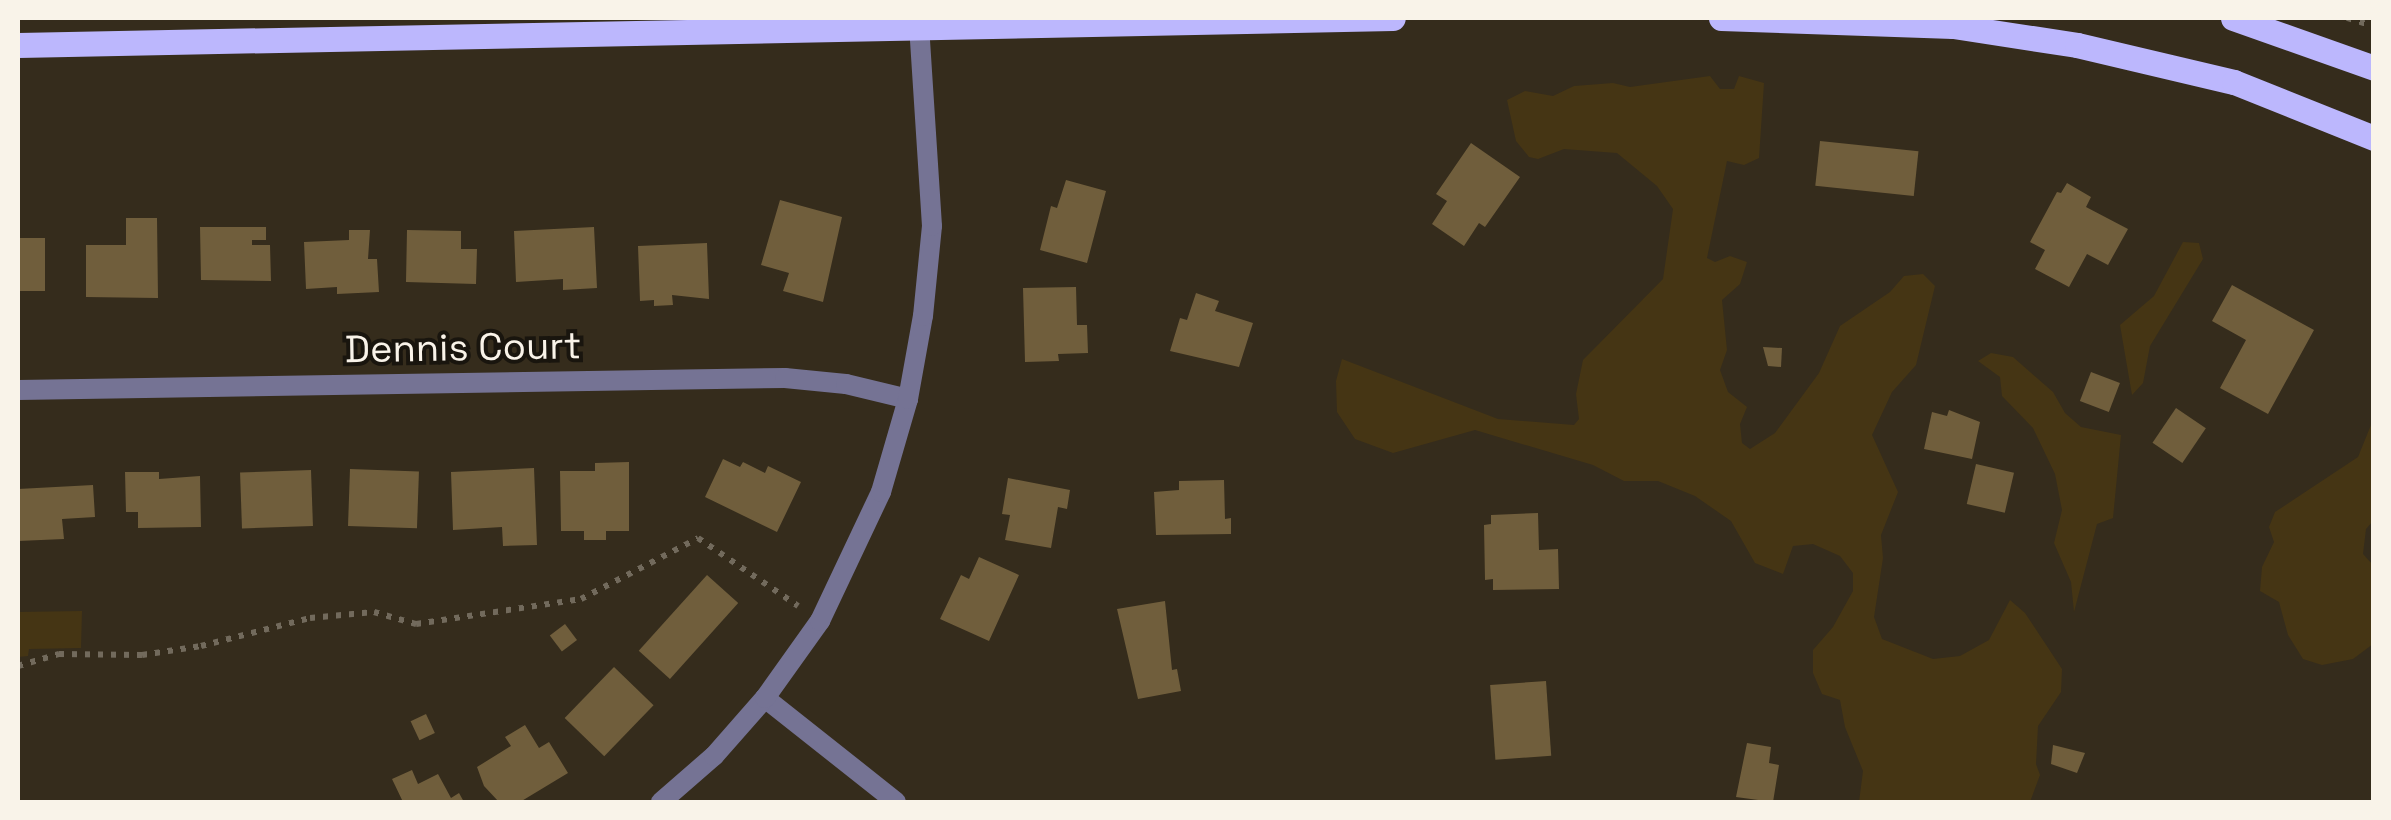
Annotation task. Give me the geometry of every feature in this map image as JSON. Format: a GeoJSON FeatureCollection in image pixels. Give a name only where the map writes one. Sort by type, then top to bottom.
{"type":"FeatureCollection","features":[{"type":"Feature","properties":{"kind":"main road"},"geometry":{"type":"LineString","coordinates":[[18,45],[920,21],[1393,18]]}},
{"type":"Feature","properties":{"kind":"main road"},"geometry":{"type":"LineString","coordinates":[[1721,18],[1953,26],[2077,45],[2234,82],[2374,138]]}},
{"type":"Feature","properties":{"kind":"main road"},"geometry":{"type":"LineString","coordinates":[[2232,18],[2374,68]]}},
{"type":"Feature","properties":{"kind":"street"},"geometry":{"type":"LineString","coordinates":[[661,802],[714,756],[765,698],[820,621],[881,492],[908,399],[923,316],[932,226],[920,21]]}},
{"type":"Feature","properties":{"kind":"street","name":"Dennis Court"},"geometry":{"type":"LineString","coordinates":[[18,390],[785,378],[846,384],[908,399]]}},
{"type":"Feature","properties":{"kind":"street"},"geometry":{"type":"LineString","coordinates":[[765,698],[896,802]]}},
{"type":"Feature","properties":{"kind":"path"},"geometry":{"type":"LineString","coordinates":[[2347,18],[2374,26]]}},
{"type":"Feature","properties":{"kind":"path"},"geometry":{"type":"LineString","coordinates":[[18,666],[59,654],[142,655],[181,649],[310,618],[374,612],[416,624],[581,599],[698,538],[820,621]]}},
{"type":"Feature","properties":{"kind":"shaded area"},"geometry":{"type":"Polygon","coordinates":[[[1710,76],[1720,89],[1734,89],[1739,76],[1764,83],[1759,158],[1744,165],[1727,161],[1707,258],[1715,262],[1730,256],[1747,262],[1740,284],[1722,300],[1727,350],[1720,370],[1728,392],[1747,407],[1740,424],[1742,443],[1750,449],[1775,433],[1819,373],[1840,326],[1890,292],[1904,276],[1923,274],[1935,286],[1916,365],[1892,392],[1872,435],[1898,492],[1881,535],[1883,558],[1874,617],[1882,639],[1933,659],[1960,656],[1989,640],[2010,600],[2025,613],[2062,669],[2061,692],[2038,726],[2036,764],[2040,775],[2030,802],[1859,802],[1863,771],[1845,727],[1840,700],[1822,694],[1813,673],[1813,650],[1833,627],[1853,591],[1853,573],[1840,556],[1813,544],[1793,546],[1783,574],[1755,563],[1731,521],[1695,496],[1658,481],[1624,481],[1593,465],[1475,430],[1393,453],[1355,439],[1337,412],[1336,381],[1342,359],[1498,419],[1574,425],[1579,419],[1576,394],[1583,360],[1663,279],[1673,209],[1657,186],[1617,153],[1564,149],[1538,159],[1529,157],[1516,141],[1507,100],[1525,91],[1553,96],[1574,86],[1613,83],[1630,87],[1710,76]]]}},
{"type":"Feature","properties":{"kind":"shaded area"},"geometry":{"type":"Polygon","coordinates":[[[2183,242],[2199,243],[2203,259],[2150,346],[2143,383],[2132,395],[2120,325],[2154,296],[2183,242]]]}},
{"type":"Feature","properties":{"kind":"shaded area"},"geometry":{"type":"Polygon","coordinates":[[[1991,353],[2013,357],[2053,392],[2065,413],[2081,427],[2121,435],[2113,518],[2097,524],[2074,612],[2071,582],[2054,543],[2062,510],[2055,474],[2033,428],[2002,396],[2000,377],[1978,361],[1991,353]]]}},
{"type":"Feature","properties":{"kind":"shaded area"},"geometry":{"type":"Polygon","coordinates":[[[2373,420],[2373,521],[2366,529],[2363,554],[2373,565],[2373,644],[2353,659],[2322,665],[2303,659],[2288,635],[2279,602],[2260,591],[2262,567],[2274,542],[2269,527],[2275,512],[2358,457],[2373,420]]]}},
{"type":"Feature","properties":{"kind":"shaded area"},"geometry":{"type":"Polygon","coordinates":[[[82,611],[81,648],[29,649],[28,656],[18,657],[18,612],[82,611]]]}},
{"type":"Feature","properties":{"kind":"building"},"geometry":{"type":"Polygon","coordinates":[[[1820,141],[1918,151],[1914,196],[1815,186],[1820,141]]]}},
{"type":"Feature","properties":{"kind":"building"},"geometry":{"type":"Polygon","coordinates":[[[1471,143],[1520,177],[1485,227],[1479,223],[1464,246],[1432,224],[1447,201],[1436,194],[1471,143]]]}},
{"type":"Feature","properties":{"kind":"building"},"geometry":{"type":"Polygon","coordinates":[[[1066,180],[1106,191],[1087,263],[1040,250],[1051,206],[1057,208],[1066,180]]]}},
{"type":"Feature","properties":{"kind":"building"},"geometry":{"type":"Polygon","coordinates":[[[2067,183],[2091,197],[2086,207],[2128,229],[2108,265],[2087,254],[2069,287],[2035,269],[2045,250],[2030,242],[2057,192],[2061,193],[2067,183]]]}},
{"type":"Feature","properties":{"kind":"building"},"geometry":{"type":"Polygon","coordinates":[[[780,200],[842,217],[823,302],[783,291],[789,273],[761,265],[780,200]]]}},
{"type":"Feature","properties":{"kind":"building"},"geometry":{"type":"Polygon","coordinates":[[[126,218],[157,218],[158,298],[86,297],[86,245],[126,245],[126,218]]]}},
{"type":"Feature","properties":{"kind":"building"},"geometry":{"type":"Polygon","coordinates":[[[200,227],[266,227],[266,240],[252,240],[252,245],[270,245],[271,281],[201,280],[200,227]]]}},
{"type":"Feature","properties":{"kind":"building"},"geometry":{"type":"Polygon","coordinates":[[[594,227],[597,288],[563,290],[563,279],[516,282],[514,231],[594,227]]]}},
{"type":"Feature","properties":{"kind":"building"},"geometry":{"type":"Polygon","coordinates":[[[349,230],[370,230],[368,259],[377,259],[379,292],[337,294],[337,287],[306,289],[304,242],[349,240],[349,230]]]}},
{"type":"Feature","properties":{"kind":"building"},"geometry":{"type":"Polygon","coordinates":[[[407,230],[461,231],[461,249],[477,249],[476,284],[406,282],[407,230]]]}},
{"type":"Feature","properties":{"kind":"building"},"geometry":{"type":"Polygon","coordinates":[[[18,238],[45,238],[45,291],[18,291],[18,238]]]}},
{"type":"Feature","properties":{"kind":"building"},"geometry":{"type":"Polygon","coordinates":[[[707,243],[709,299],[672,295],[673,305],[654,306],[654,300],[640,301],[638,246],[707,243]]]}},
{"type":"Feature","properties":{"kind":"building"},"geometry":{"type":"Polygon","coordinates":[[[2232,285],[2314,330],[2268,414],[2220,388],[2246,340],[2212,321],[2232,285]]]}},
{"type":"Feature","properties":{"kind":"building"},"geometry":{"type":"Polygon","coordinates":[[[1076,287],[1077,325],[1087,325],[1088,353],[1058,354],[1059,361],[1025,362],[1023,288],[1076,287]]]}},
{"type":"Feature","properties":{"kind":"building"},"geometry":{"type":"Polygon","coordinates":[[[1196,293],[1219,301],[1215,311],[1253,323],[1239,367],[1170,351],[1180,318],[1187,320],[1196,293]]]}},
{"type":"Feature","properties":{"kind":"building"},"geometry":{"type":"Polygon","coordinates":[[[1763,347],[1782,348],[1781,367],[1768,366],[1763,347]]]}},
{"type":"Feature","properties":{"kind":"building"},"geometry":{"type":"Polygon","coordinates":[[[2091,372],[2120,383],[2109,412],[2080,401],[2091,372]]]}},
{"type":"Feature","properties":{"kind":"building"},"geometry":{"type":"Polygon","coordinates":[[[2176,408],[2206,428],[2182,463],[2153,443],[2176,408]]]}},
{"type":"Feature","properties":{"kind":"building"},"geometry":{"type":"Polygon","coordinates":[[[1949,410],[1980,422],[1972,459],[1924,449],[1932,412],[1947,416],[1949,410]]]}},
{"type":"Feature","properties":{"kind":"building"},"geometry":{"type":"Polygon","coordinates":[[[723,459],[740,467],[743,462],[765,473],[768,466],[801,482],[777,532],[705,497],[723,459]]]}},
{"type":"Feature","properties":{"kind":"building"},"geometry":{"type":"Polygon","coordinates":[[[629,462],[629,531],[606,531],[606,540],[584,540],[584,531],[561,531],[560,471],[595,471],[595,463],[629,462]]]}},
{"type":"Feature","properties":{"kind":"building"},"geometry":{"type":"Polygon","coordinates":[[[1976,464],[2014,473],[2005,513],[1967,504],[1976,464]]]}},
{"type":"Feature","properties":{"kind":"building"},"geometry":{"type":"Polygon","coordinates":[[[534,468],[537,545],[503,546],[502,527],[453,530],[451,472],[534,468]]]}},
{"type":"Feature","properties":{"kind":"building"},"geometry":{"type":"Polygon","coordinates":[[[350,469],[419,471],[417,528],[348,526],[350,469]]]}},
{"type":"Feature","properties":{"kind":"building"},"geometry":{"type":"Polygon","coordinates":[[[311,470],[313,526],[242,528],[240,472],[311,470]]]}},
{"type":"Feature","properties":{"kind":"building"},"geometry":{"type":"Polygon","coordinates":[[[125,472],[159,472],[159,479],[200,476],[201,527],[138,528],[138,512],[126,512],[125,472]]]}},
{"type":"Feature","properties":{"kind":"building"},"geometry":{"type":"Polygon","coordinates":[[[1008,478],[1070,490],[1067,509],[1058,507],[1051,548],[1005,540],[1010,515],[1002,514],[1008,478]]]}},
{"type":"Feature","properties":{"kind":"building"},"geometry":{"type":"Polygon","coordinates":[[[1224,480],[1225,519],[1231,518],[1231,534],[1156,535],[1154,492],[1179,490],[1179,481],[1224,480]]]}},
{"type":"Feature","properties":{"kind":"building"},"geometry":{"type":"Polygon","coordinates":[[[93,485],[95,517],[62,519],[64,539],[18,541],[18,489],[93,485]]]}},
{"type":"Feature","properties":{"kind":"building"},"geometry":{"type":"Polygon","coordinates":[[[1538,513],[1539,550],[1558,549],[1559,589],[1493,590],[1493,579],[1485,580],[1484,525],[1491,524],[1491,515],[1538,513]]]}},
{"type":"Feature","properties":{"kind":"building"},"geometry":{"type":"Polygon","coordinates":[[[979,557],[1019,575],[989,641],[940,619],[961,575],[969,579],[979,557]]]}},
{"type":"Feature","properties":{"kind":"building"},"geometry":{"type":"Polygon","coordinates":[[[707,575],[738,603],[670,679],[639,651],[707,575]]]}},
{"type":"Feature","properties":{"kind":"building"},"geometry":{"type":"Polygon","coordinates":[[[1165,601],[1172,670],[1177,669],[1181,691],[1138,699],[1117,609],[1165,601]]]}},
{"type":"Feature","properties":{"kind":"building"},"geometry":{"type":"Polygon","coordinates":[[[565,624],[577,640],[562,651],[550,635],[565,624]]]}},
{"type":"Feature","properties":{"kind":"building"},"geometry":{"type":"Polygon","coordinates":[[[614,667],[654,705],[604,756],[565,718],[614,667]]]}},
{"type":"Feature","properties":{"kind":"building"},"geometry":{"type":"Polygon","coordinates":[[[1546,681],[1551,756],[1495,760],[1490,685],[1546,681]]]}},
{"type":"Feature","properties":{"kind":"building"},"geometry":{"type":"Polygon","coordinates":[[[426,714],[435,733],[419,740],[411,721],[426,714]]]}},
{"type":"Feature","properties":{"kind":"building"},"geometry":{"type":"Polygon","coordinates":[[[525,725],[539,748],[549,742],[568,773],[520,802],[499,802],[484,786],[477,767],[511,746],[505,737],[525,725]]]}},
{"type":"Feature","properties":{"kind":"building"},"geometry":{"type":"Polygon","coordinates":[[[1747,743],[1771,747],[1769,763],[1779,765],[1773,802],[1736,797],[1747,743]]]}},
{"type":"Feature","properties":{"kind":"building"},"geometry":{"type":"Polygon","coordinates":[[[2053,745],[2085,753],[2077,773],[2051,764],[2053,745]]]}},
{"type":"Feature","properties":{"kind":"building"},"geometry":{"type":"Polygon","coordinates":[[[412,770],[418,784],[438,774],[451,798],[459,793],[464,802],[403,802],[392,779],[412,770]]]}}]}
